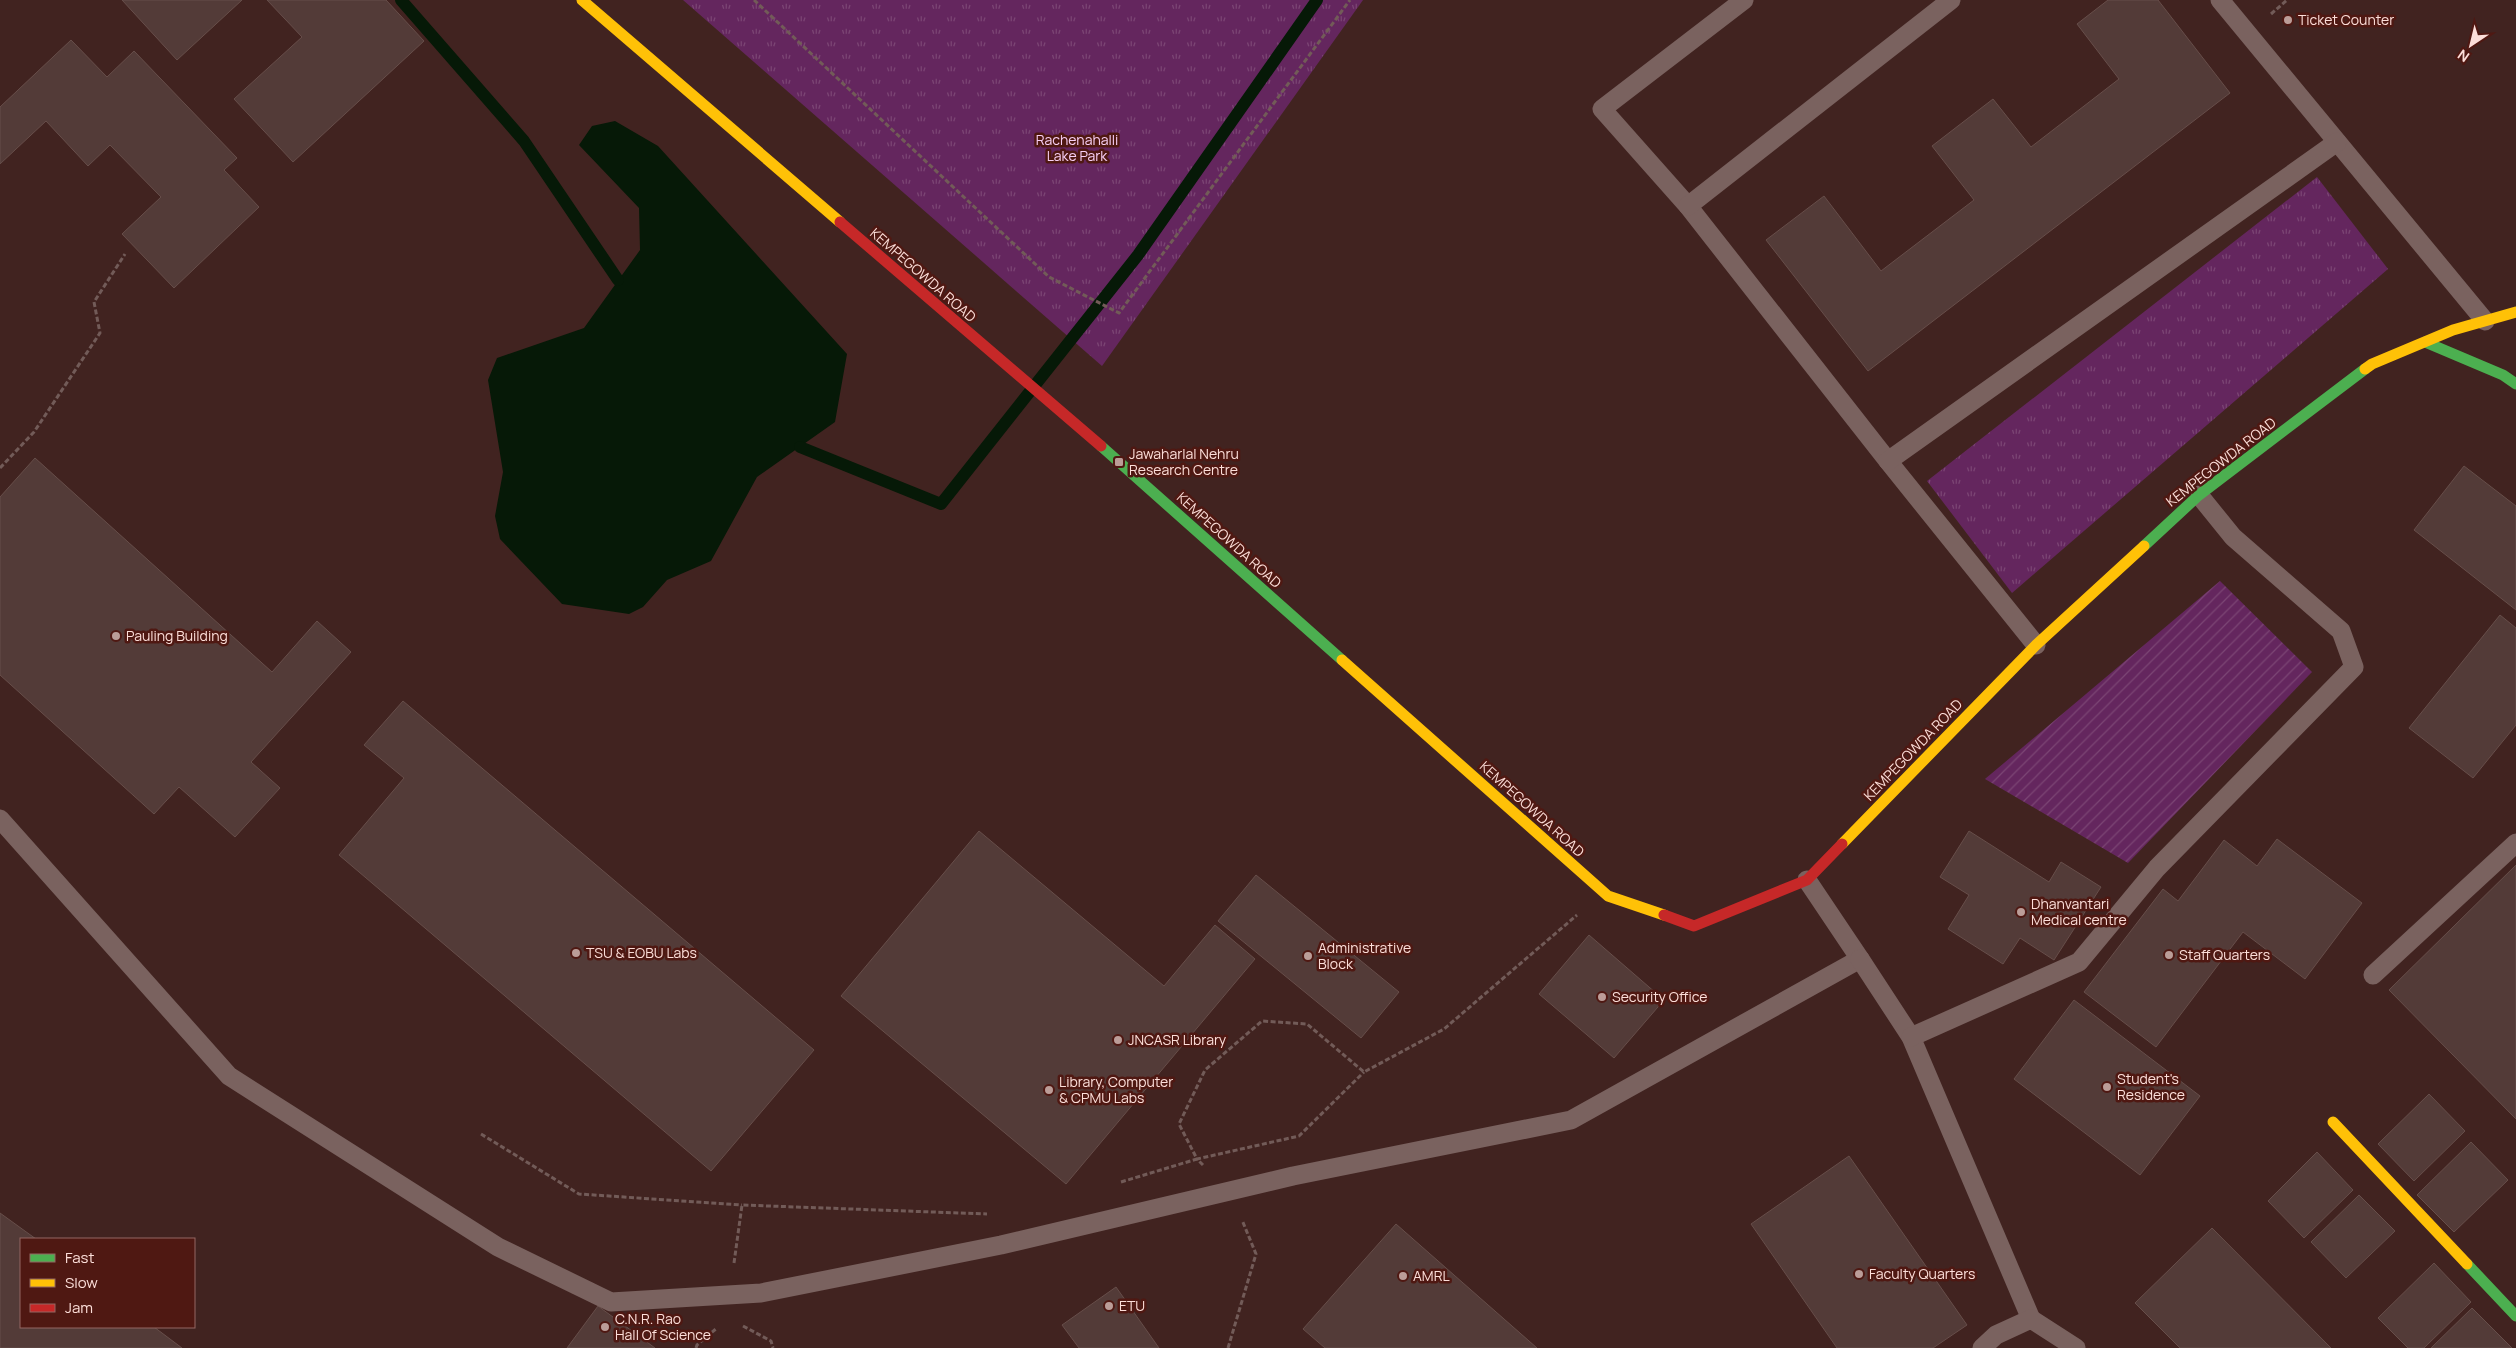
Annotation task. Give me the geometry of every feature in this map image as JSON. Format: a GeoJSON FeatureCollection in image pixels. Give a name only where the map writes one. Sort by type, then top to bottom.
{"type":"FeatureCollection","features":[{"type":"Feature","properties":{"kind":"street","name":"KEMPEGOWDA ROAD"},"geometry":{"type":"LineString","coordinates":[[582,0],[1054,407],[1603,892],[1608,896],[1694,926],[1807,880],[2036,645],[2199,496],[2372,364],[2425,342],[2516,312]]}},
{"type":"Feature","properties":{"kind":"street"},"geometry":{"type":"LineString","coordinates":[[2425,342],[2503,375],[2516,384]]}},
{"type":"Feature","properties":{"kind":"street"},"geometry":{"type":"LineString","coordinates":[[2333,1122],[2516,1316]]}},
{"type":"Feature","properties":{"kind":"lane"},"geometry":{"type":"LineString","coordinates":[[1744,0],[1602,109],[1688,206],[1888,461],[2036,645]]}},
{"type":"Feature","properties":{"kind":"lane"},"geometry":{"type":"LineString","coordinates":[[1688,206],[1951,0]]}},
{"type":"Feature","properties":{"kind":"lane"},"geometry":{"type":"LineString","coordinates":[[2220,0],[2485,321]]}},
{"type":"Feature","properties":{"kind":"lane"},"geometry":{"type":"LineString","coordinates":[[1888,461],[2337,142]]}},
{"type":"Feature","properties":{"kind":"lane"},"geometry":{"type":"LineString","coordinates":[[1911,1037],[2078,962],[2157,868],[2354,667],[2341,631],[2233,537],[2199,496]]}},
{"type":"Feature","properties":{"kind":"lane"},"geometry":{"type":"LineString","coordinates":[[0,819],[229,1076],[498,1247],[611,1302],[761,1293],[1001,1245],[1293,1176],[1571,1120],[1860,959]]}},
{"type":"Feature","properties":{"kind":"lane"},"geometry":{"type":"LineString","coordinates":[[2373,975],[2516,843]]}},
{"type":"Feature","properties":{"kind":"lane"},"geometry":{"type":"LineString","coordinates":[[1807,880],[1911,1037],[2031,1319],[2076,1348]]}},
{"type":"Feature","properties":{"kind":"lane"},"geometry":{"type":"LineString","coordinates":[[1982,1348],[1996,1335],[2031,1319]]}},
{"type":"Feature","properties":{"kind":"path"},"geometry":{"type":"LineString","coordinates":[[754,0],[1049,277],[1119,313],[1350,0]]}},
{"type":"Feature","properties":{"kind":"path"},"geometry":{"type":"LineString","coordinates":[[0,468],[34,432],[100,333],[94,302],[125,254]]}},
{"type":"Feature","properties":{"kind":"path"},"geometry":{"type":"LineString","coordinates":[[1113,1184],[1197,1159],[1180,1124],[1183,1116],[1206,1070],[1262,1021],[1307,1024],[1364,1072],[1444,1029],[1603,892]]}},
{"type":"Feature","properties":{"kind":"path"},"geometry":{"type":"LineString","coordinates":[[481,1134],[579,1194],[742,1205],[992,1214]]}},
{"type":"Feature","properties":{"kind":"path"},"geometry":{"type":"LineString","coordinates":[[696,1348],[697,1345],[729,1319],[730,1295],[742,1205]]}},
{"type":"Feature","properties":{"kind":"path"},"geometry":{"type":"LineString","coordinates":[[729,1319],[771,1341],[772,1348]]}},
{"type":"Feature","properties":{"kind":"green space","name":"Rachenahalli Lake Park"},"geometry":{"type":"Polygon","coordinates":[[[683,0],[1363,0],[1102,366],[683,0]]]}},
{"type":"Feature","properties":{"kind":"green space"},"geometry":{"type":"Polygon","coordinates":[[[2317,177],[2388,269],[2012,593],[1927,481],[2317,177]]]}},
{"type":"Feature","properties":{"kind":"green space"},"geometry":{"type":"Polygon","coordinates":[[[2220,581],[2312,672],[2128,863],[1985,779],[2220,581]]]}},
{"type":"Feature","properties":{"kind":"shaded area"},"geometry":{"type":"Polygon","coordinates":[[[615,121],[658,146],[847,354],[835,422],[757,477],[711,561],[667,580],[643,607],[629,614],[562,604],[500,539],[495,516],[503,472],[488,380],[497,358],[584,328],[640,250],[639,208],[579,145],[592,126],[615,121]]]}},
{"type":"Feature","properties":{"kind":"building"},"geometry":{"type":"Polygon","coordinates":[[[122,0],[242,0],[177,60],[122,0]]]}},
{"type":"Feature","properties":{"kind":"building"},"geometry":{"type":"Polygon","coordinates":[[[267,0],[386,0],[424,41],[293,162],[234,99],[302,37],[267,0]]]}},
{"type":"Feature","properties":{"kind":"building"},"geometry":{"type":"Polygon","coordinates":[[[2108,0],[2158,0],[2230,93],[1868,371],[1766,240],[1824,196],[1881,271],[1974,200],[1932,146],[1993,99],[2031,147],[2119,79],[2077,24],[2108,0]]]}},
{"type":"Feature","properties":{"kind":"building"},"geometry":{"type":"Polygon","coordinates":[[[71,40],[107,77],[134,51],[237,158],[224,170],[259,207],[174,288],[122,234],[161,197],[110,145],[88,166],[46,121],[0,164],[0,107],[71,40]]]}},
{"type":"Feature","properties":{"kind":"building","name":"Pauling Building"},"geometry":{"type":"Polygon","coordinates":[[[35,458],[272,672],[317,621],[351,652],[251,762],[280,788],[235,837],[179,787],[154,814],[0,675],[0,497],[35,458]]]}},
{"type":"Feature","properties":{"kind":"building"},"geometry":{"type":"Polygon","coordinates":[[[2464,466],[2516,506],[2516,610],[2414,530],[2464,466]]]}},
{"type":"Feature","properties":{"kind":"building"},"geometry":{"type":"Polygon","coordinates":[[[2500,615],[2516,628],[2516,725],[2473,778],[2409,728],[2500,615]]]}},
{"type":"Feature","properties":{"kind":"building","name":"TSU & EOBU Labs"},"geometry":{"type":"Polygon","coordinates":[[[403,701],[814,1050],[711,1171],[339,855],[404,778],[364,745],[403,701]]]}},
{"type":"Feature","properties":{"kind":"building","name":"Library, Computer & CPMU Labs"},"geometry":{"type":"Polygon","coordinates":[[[979,831],[1164,986],[1215,925],[1255,959],[1066,1184],[841,996],[979,831]]]}},
{"type":"Feature","properties":{"kind":"building","name":"Dhanvantari Medical centre"},"geometry":{"type":"Polygon","coordinates":[[[1969,831],[2049,882],[2061,862],[2101,887],[2054,960],[2020,938],[2003,964],[1948,929],[1969,895],[1940,877],[1969,831]]]}},
{"type":"Feature","properties":{"kind":"building","name":"Staff Quarters"},"geometry":{"type":"Polygon","coordinates":[[[2277,839],[2362,903],[2305,979],[2243,932],[2156,1047],[2084,992],[2163,889],[2178,901],[2224,840],[2257,866],[2277,839]]]}},
{"type":"Feature","properties":{"kind":"building"},"geometry":{"type":"Polygon","coordinates":[[[2516,865],[2516,1119],[2389,990],[2516,865]]]}},
{"type":"Feature","properties":{"kind":"building","name":"Administrative Block"},"geometry":{"type":"Polygon","coordinates":[[[1256,875],[1399,992],[1361,1038],[1218,921],[1256,875]]]}},
{"type":"Feature","properties":{"kind":"building","name":"Security Office"},"geometry":{"type":"Polygon","coordinates":[[[1589,935],[1664,1000],[1614,1058],[1539,994],[1589,935]]]}},
{"type":"Feature","properties":{"kind":"building","name":"Student's Residence"},"geometry":{"type":"Polygon","coordinates":[[[2074,1000],[2200,1096],[2140,1175],[2014,1079],[2074,1000]]]}},
{"type":"Feature","properties":{"kind":"building"},"geometry":{"type":"Polygon","coordinates":[[[2429,1094],[2465,1131],[2414,1181],[2378,1144],[2429,1094]]]}},
{"type":"Feature","properties":{"kind":"building"},"geometry":{"type":"Polygon","coordinates":[[[2471,1142],[2508,1180],[2454,1232],[2417,1195],[2471,1142]]]}},
{"type":"Feature","properties":{"kind":"building"},"geometry":{"type":"Polygon","coordinates":[[[2317,1152],[2353,1190],[2304,1238],[2268,1201],[2317,1152]]]}},
{"type":"Feature","properties":{"kind":"building","name":"Faculty Quarters"},"geometry":{"type":"Polygon","coordinates":[[[1849,1156],[1967,1325],[1933,1348],[1837,1348],[1751,1224],[1849,1156]]]}},
{"type":"Feature","properties":{"kind":"building"},"geometry":{"type":"Polygon","coordinates":[[[2359,1195],[2395,1231],[2346,1278],[2311,1242],[2359,1195]]]}},
{"type":"Feature","properties":{"kind":"building"},"geometry":{"type":"Polygon","coordinates":[[[0,1213],[35,1238],[20,1238],[20,1328],[155,1328],[182,1348],[0,1348],[0,1213]]]}},
{"type":"Feature","properties":{"kind":"building","name":"AMRL"},"geometry":{"type":"Polygon","coordinates":[[[1396,1224],[1537,1348],[1325,1348],[1303,1329],[1396,1224]]]}},
{"type":"Feature","properties":{"kind":"building"},"geometry":{"type":"Polygon","coordinates":[[[2212,1228],[2331,1348],[2180,1348],[2135,1303],[2212,1228]]]}},
{"type":"Feature","properties":{"kind":"building"},"geometry":{"type":"Polygon","coordinates":[[[2434,1263],[2471,1302],[2424,1348],[2408,1348],[2378,1318],[2434,1263]]]}},
{"type":"Feature","properties":{"kind":"building","name":"ETU"},"geometry":{"type":"Polygon","coordinates":[[[1116,1287],[1159,1348],[1079,1348],[1062,1325],[1116,1287]]]}},
{"type":"Feature","properties":{"kind":"building","name":"C.N.R. Rao Hall Of Science"},"geometry":{"type":"Polygon","coordinates":[[[598,1306],[655,1348],[567,1348],[598,1306]]]}},
{"type":"Feature","properties":{"kind":"building"},"geometry":{"type":"Polygon","coordinates":[[[2472,1308],[2512,1348],[2431,1348],[2472,1308]]]}},
{"type":"Feature","properties":{"kind":"waterway"},"geometry":{"type":"LineString","coordinates":[[401,0],[524,141],[618,280]]}},
{"type":"Feature","properties":{"kind":"waterway"},"geometry":{"type":"LineString","coordinates":[[800,447],[941,504],[1138,255],[1317,0]]}},
{"type":"Feature","properties":{"kind":"traffic: fast"},"geometry":{"type":"LineString","coordinates":[[2425,342],[2503,375],[2516,384]]}},
{"type":"Feature","properties":{"kind":"traffic: fast"},"geometry":{"type":"LineString","coordinates":[[2144,546],[2199,495],[2365,369]]}},
{"type":"Feature","properties":{"kind":"traffic: fast"},"geometry":{"type":"LineString","coordinates":[[1101,446],[1342,660]]}},
{"type":"Feature","properties":{"kind":"traffic: fast"},"geometry":{"type":"LineString","coordinates":[[2467,1264],[2516,1316]]}},
{"type":"Feature","properties":{"kind":"traffic: slow"},"geometry":{"type":"LineString","coordinates":[[582,0],[840,222]]}},
{"type":"Feature","properties":{"kind":"traffic: slow"},"geometry":{"type":"LineString","coordinates":[[2365,369],[2372,364],[2453,330],[2516,312]]}},
{"type":"Feature","properties":{"kind":"traffic: slow"},"geometry":{"type":"LineString","coordinates":[[1842,844],[2036,645],[2144,546]]}},
{"type":"Feature","properties":{"kind":"traffic: slow"},"geometry":{"type":"LineString","coordinates":[[1342,660],[1608,896],[1664,915]]}},
{"type":"Feature","properties":{"kind":"traffic: slow"},"geometry":{"type":"LineString","coordinates":[[2333,1122],[2467,1264]]}},
{"type":"Feature","properties":{"kind":"traffic: jam"},"geometry":{"type":"LineString","coordinates":[[840,222],[1101,446]]}},
{"type":"Feature","properties":{"kind":"traffic: jam"},"geometry":{"type":"LineString","coordinates":[[1664,915],[1694,926],[1807,880],[1842,844]]}},
{"type":"Feature","properties":{"kind":"place","name":"Ticket Counter"},"geometry":{"type":"Point","coordinates":[2288,20]}},
{"type":"Feature","properties":{"kind":"place","name":"Jawaharlal Nehru Research Centre"},"geometry":{"type":"Point","coordinates":[1119,462]}},
{"type":"Feature","properties":{"kind":"place","name":"Pauling Building"},"geometry":{"type":"Point","coordinates":[116,636]}},
{"type":"Feature","properties":{"kind":"place","name":"Dhanvantari Medical centre"},"geometry":{"type":"Point","coordinates":[2021,912]}},
{"type":"Feature","properties":{"kind":"place","name":"TSU & EOBU Labs"},"geometry":{"type":"Point","coordinates":[576,953]}},
{"type":"Feature","properties":{"kind":"place","name":"Staff Quarters"},"geometry":{"type":"Point","coordinates":[2169,955]}},
{"type":"Feature","properties":{"kind":"place","name":"Administrative Block"},"geometry":{"type":"Point","coordinates":[1308,956]}},
{"type":"Feature","properties":{"kind":"place","name":"Security Office"},"geometry":{"type":"Point","coordinates":[1602,997]}},
{"type":"Feature","properties":{"kind":"place","name":"JNCASR Library"},"geometry":{"type":"Point","coordinates":[1118,1040]}},
{"type":"Feature","properties":{"kind":"place","name":"Student's Residence"},"geometry":{"type":"Point","coordinates":[2107,1087]}},
{"type":"Feature","properties":{"kind":"place","name":"Library, Computer & CPMU Labs"},"geometry":{"type":"Point","coordinates":[1049,1090]}},
{"type":"Feature","properties":{"kind":"place","name":"Faculty Quarters"},"geometry":{"type":"Point","coordinates":[1859,1274]}},
{"type":"Feature","properties":{"kind":"place","name":"AMRL"},"geometry":{"type":"Point","coordinates":[1403,1276]}},
{"type":"Feature","properties":{"kind":"place","name":"ETU"},"geometry":{"type":"Point","coordinates":[1109,1306]}},
{"type":"Feature","properties":{"kind":"place","name":"C.N.R. Rao Hall Of Science"},"geometry":{"type":"Point","coordinates":[605,1327]}}]}
